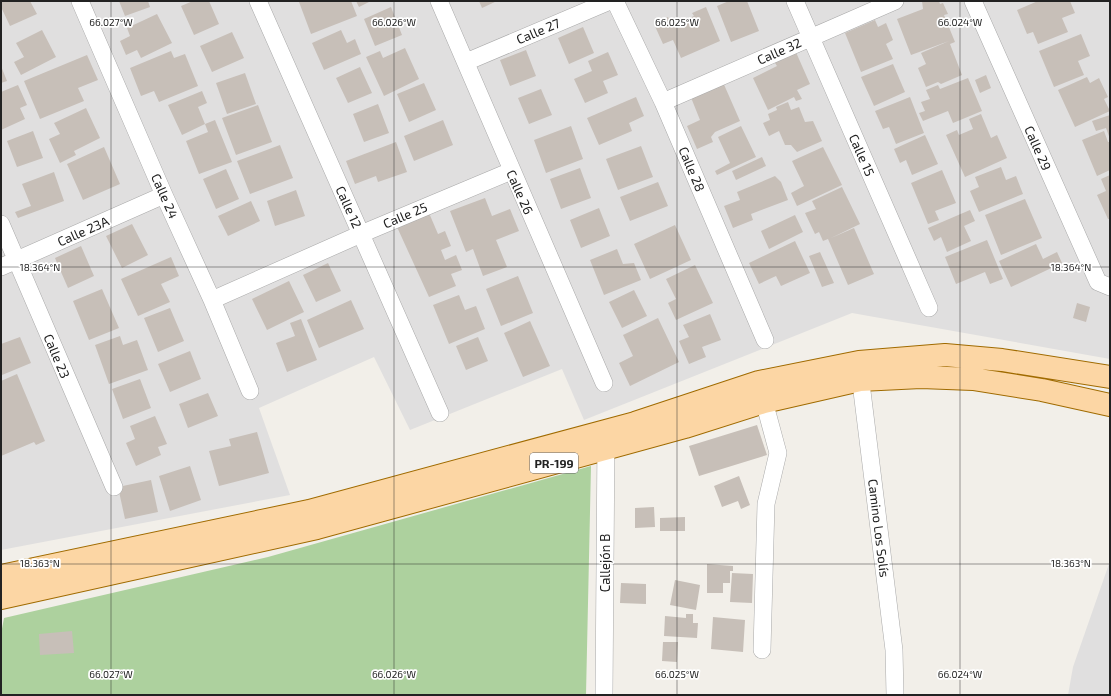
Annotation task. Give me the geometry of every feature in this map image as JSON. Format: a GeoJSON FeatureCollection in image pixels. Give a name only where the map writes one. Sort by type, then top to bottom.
{"type":"FeatureCollection","features":[{"type":"Feature","properties":{"kind":"main road","name":"PR-199"},"geometry":{"type":"LineString","coordinates":[[1,598],[317,528],[606,439],[635,423],[762,392],[859,371],[945,355],[1002,360],[1110,377]]}},
{"type":"Feature","properties":{"kind":"main road","name":"PR-199"},"geometry":{"type":"LineString","coordinates":[[859,371],[921,377],[973,379],[1042,390],[1110,405]]}},
{"type":"Feature","properties":{"kind":"main road","name":"PR-199"},"geometry":{"type":"LineString","coordinates":[[1,576],[309,511],[606,439]]}},
{"type":"Feature","properties":{"kind":"street","name":"Calle 24"},"geometry":{"type":"LineString","coordinates":[[80,1],[164,196],[212,300],[250,390]]}},
{"type":"Feature","properties":{"kind":"street","name":"Calle 12"},"geometry":{"type":"LineString","coordinates":[[258,1],[440,413]]}},
{"type":"Feature","properties":{"kind":"street","name":"Calle 26"},"geometry":{"type":"LineString","coordinates":[[439,1],[511,171],[604,383]]}},
{"type":"Feature","properties":{"kind":"street","name":"Calle 27"},"geometry":{"type":"LineString","coordinates":[[466,62],[610,1]]}},
{"type":"Feature","properties":{"kind":"street","name":"Calle 28"},"geometry":{"type":"LineString","coordinates":[[615,1],[663,102],[765,340]]}},
{"type":"Feature","properties":{"kind":"street","name":"Calle 15"},"geometry":{"type":"LineString","coordinates":[[795,1],[929,308]]}},
{"type":"Feature","properties":{"kind":"street","name":"Calle 32"},"geometry":{"type":"LineString","coordinates":[[663,102],[895,1]]}},
{"type":"Feature","properties":{"kind":"street","name":"Calle 29"},"geometry":{"type":"LineString","coordinates":[[974,1],[1098,282],[1110,287]]}},
{"type":"Feature","properties":{"kind":"street","name":"Calle 25"},"geometry":{"type":"LineString","coordinates":[[212,300],[361,234],[511,171]]}},
{"type":"Feature","properties":{"kind":"street","name":"Calle 23A"},"geometry":{"type":"LineString","coordinates":[[1,267],[164,196]]}},
{"type":"Feature","properties":{"kind":"street","name":"Calle 23"},"geometry":{"type":"LineString","coordinates":[[1,224],[114,487]]}},
{"type":"Feature","properties":{"kind":"street","name":"Camino Los Solís"},"geometry":{"type":"LineString","coordinates":[[859,371],[894,650],[895,695]]}},
{"type":"Feature","properties":{"kind":"street"},"geometry":{"type":"LineString","coordinates":[[762,392],[778,453],[766,504],[762,650]]}},
{"type":"Feature","properties":{"kind":"street","name":"Callejón B"},"geometry":{"type":"LineString","coordinates":[[604,695],[606,439]]}},
{"type":"Feature","properties":{"kind":"shaded area"},"geometry":{"type":"Polygon","coordinates":[[[1,1],[1110,1],[1110,359],[852,313],[584,420],[562,369],[410,430],[374,357],[259,408],[290,495],[1,550],[1,1]]]}},
{"type":"Feature","properties":{"kind":"shaded area"},"geometry":{"type":"Polygon","coordinates":[[[1110,561],[1110,695],[1068,695],[1073,667],[1110,561]]]}},
{"type":"Feature","properties":{"kind":"green space"},"geometry":{"type":"Polygon","coordinates":[[[591,466],[586,695],[1,695],[1,634],[4,618],[268,557],[591,466]]]}},
{"type":"Feature","properties":{"kind":"building"},"geometry":{"type":"Polygon","coordinates":[[[1,1],[30,1],[37,14],[10,26],[1,7],[1,1]]]}},
{"type":"Feature","properties":{"kind":"building"},"geometry":{"type":"Polygon","coordinates":[[[119,1],[148,1],[150,7],[125,16],[119,1]]]}},
{"type":"Feature","properties":{"kind":"building"},"geometry":{"type":"Polygon","coordinates":[[[193,1],[209,1],[219,24],[194,35],[181,6],[193,1]]]}},
{"type":"Feature","properties":{"kind":"building"},"geometry":{"type":"Polygon","coordinates":[[[351,1],[357,16],[311,34],[299,2],[351,1]]]}},
{"type":"Feature","properties":{"kind":"building"},"geometry":{"type":"Polygon","coordinates":[[[356,1],[371,1],[359,7],[356,1]]]}},
{"type":"Feature","properties":{"kind":"building"},"geometry":{"type":"Polygon","coordinates":[[[479,1],[497,1],[482,8],[479,1]]]}},
{"type":"Feature","properties":{"kind":"building"},"geometry":{"type":"Polygon","coordinates":[[[729,1],[747,1],[759,31],[731,42],[717,6],[729,1]]]}},
{"type":"Feature","properties":{"kind":"building"},"geometry":{"type":"Polygon","coordinates":[[[922,1],[939,1],[940,4],[943,3],[948,14],[944,15],[955,42],[950,44],[962,75],[941,84],[938,82],[926,87],[918,68],[926,64],[921,53],[949,41],[911,55],[897,19],[923,9],[922,1]]]}},
{"type":"Feature","properties":{"kind":"building"},"geometry":{"type":"Polygon","coordinates":[[[1038,1],[1070,1],[1075,13],[1062,18],[1068,32],[1038,44],[1033,32],[1027,34],[1017,10],[1038,1]]]}},
{"type":"Feature","properties":{"kind":"building"},"geometry":{"type":"Polygon","coordinates":[[[391,7],[402,35],[375,46],[364,19],[391,7]]]}},
{"type":"Feature","properties":{"kind":"building"},"geometry":{"type":"Polygon","coordinates":[[[706,7],[720,41],[681,58],[673,40],[663,44],[654,24],[668,17],[672,26],[694,16],[692,13],[706,7]]]}},
{"type":"Feature","properties":{"kind":"building"},"geometry":{"type":"Polygon","coordinates":[[[157,14],[172,43],[141,58],[137,50],[126,55],[120,41],[130,36],[127,28],[157,14]]]}},
{"type":"Feature","properties":{"kind":"building"},"geometry":{"type":"Polygon","coordinates":[[[875,20],[878,27],[886,23],[893,40],[886,44],[893,59],[861,72],[845,33],[875,20]]]}},
{"type":"Feature","properties":{"kind":"building"},"geometry":{"type":"Polygon","coordinates":[[[583,27],[594,53],[569,64],[558,38],[583,27]]]}},
{"type":"Feature","properties":{"kind":"building"},"geometry":{"type":"Polygon","coordinates":[[[42,30],[56,57],[21,75],[14,62],[24,57],[16,43],[42,30]]]}},
{"type":"Feature","properties":{"kind":"building"},"geometry":{"type":"Polygon","coordinates":[[[341,30],[347,43],[355,39],[361,54],[324,70],[312,43],[341,30]]]}},
{"type":"Feature","properties":{"kind":"building"},"geometry":{"type":"Polygon","coordinates":[[[232,32],[244,58],[212,72],[200,46],[232,32]]]}},
{"type":"Feature","properties":{"kind":"building"},"geometry":{"type":"Polygon","coordinates":[[[1081,34],[1090,56],[1078,61],[1084,75],[1054,87],[1039,51],[1081,34]]]}},
{"type":"Feature","properties":{"kind":"building"},"geometry":{"type":"Polygon","coordinates":[[[405,48],[419,79],[384,96],[366,57],[380,51],[383,58],[405,48]]]}},
{"type":"Feature","properties":{"kind":"building"},"geometry":{"type":"Polygon","coordinates":[[[526,50],[536,76],[510,86],[500,60],[526,50]]]}},
{"type":"Feature","properties":{"kind":"building"},"geometry":{"type":"Polygon","coordinates":[[[795,50],[810,84],[797,90],[802,99],[796,101],[794,97],[768,110],[753,78],[777,66],[773,60],[795,50]]]}},
{"type":"Feature","properties":{"kind":"building"},"geometry":{"type":"Polygon","coordinates":[[[171,51],[174,58],[185,54],[198,86],[159,102],[154,91],[141,96],[130,68],[171,51]]]}},
{"type":"Feature","properties":{"kind":"building"},"geometry":{"type":"Polygon","coordinates":[[[608,52],[618,75],[603,81],[608,93],[585,103],[574,79],[592,71],[588,61],[608,52]]]}},
{"type":"Feature","properties":{"kind":"building"},"geometry":{"type":"Polygon","coordinates":[[[87,55],[98,80],[78,88],[84,101],[40,119],[24,81],[87,55]]]}},
{"type":"Feature","properties":{"kind":"building"},"geometry":{"type":"Polygon","coordinates":[[[893,64],[905,92],[874,106],[861,77],[893,64]]]}},
{"type":"Feature","properties":{"kind":"building"},"geometry":{"type":"Polygon","coordinates":[[[1,66],[7,81],[1,83],[1,66]]]}},
{"type":"Feature","properties":{"kind":"building"},"geometry":{"type":"Polygon","coordinates":[[[360,67],[372,93],[348,103],[336,78],[360,67]]]}},
{"type":"Feature","properties":{"kind":"building"},"geometry":{"type":"Polygon","coordinates":[[[245,73],[256,104],[227,114],[216,83],[245,73]]]}},
{"type":"Feature","properties":{"kind":"building"},"geometry":{"type":"Polygon","coordinates":[[[986,75],[991,88],[980,93],[975,80],[986,75]]]}},
{"type":"Feature","properties":{"kind":"building"},"geometry":{"type":"Polygon","coordinates":[[[1087,77],[1090,83],[1099,78],[1108,97],[1104,99],[1110,111],[1075,127],[1058,90],[1087,77]]]}},
{"type":"Feature","properties":{"kind":"building"},"geometry":{"type":"Polygon","coordinates":[[[968,78],[982,111],[953,123],[948,111],[923,121],[919,113],[925,111],[921,102],[930,99],[926,90],[938,85],[940,89],[968,78]]]}},
{"type":"Feature","properties":{"kind":"building"},"geometry":{"type":"Polygon","coordinates":[[[722,80],[740,121],[715,132],[711,137],[713,142],[697,149],[687,126],[700,120],[690,95],[722,80]]]}},
{"type":"Feature","properties":{"kind":"building"},"geometry":{"type":"Polygon","coordinates":[[[424,83],[436,110],[409,122],[397,94],[424,83]]]}},
{"type":"Feature","properties":{"kind":"building"},"geometry":{"type":"Polygon","coordinates":[[[18,85],[27,105],[20,108],[25,119],[1,130],[1,92],[18,85]]]}},
{"type":"Feature","properties":{"kind":"building"},"geometry":{"type":"Polygon","coordinates":[[[541,89],[552,115],[529,124],[518,98],[541,89]]]}},
{"type":"Feature","properties":{"kind":"building"},"geometry":{"type":"Polygon","coordinates":[[[202,91],[207,103],[198,107],[205,124],[182,135],[168,105],[202,91]]]}},
{"type":"Feature","properties":{"kind":"building"},"geometry":{"type":"Polygon","coordinates":[[[636,97],[644,116],[629,123],[632,131],[599,145],[587,118],[636,97]]]}},
{"type":"Feature","properties":{"kind":"building"},"geometry":{"type":"Polygon","coordinates":[[[910,97],[924,133],[896,144],[889,127],[883,129],[875,111],[910,97]]]}},
{"type":"Feature","properties":{"kind":"building"},"geometry":{"type":"Polygon","coordinates":[[[788,102],[791,110],[799,107],[805,122],[813,121],[822,141],[797,152],[791,145],[785,145],[779,131],[769,136],[763,123],[770,120],[768,114],[777,110],[776,107],[788,102]]]}},
{"type":"Feature","properties":{"kind":"building"},"geometry":{"type":"Polygon","coordinates":[[[378,104],[389,133],[364,142],[353,114],[378,104]]]}},
{"type":"Feature","properties":{"kind":"building"},"geometry":{"type":"Polygon","coordinates":[[[258,105],[272,142],[236,155],[222,118],[258,105]]]}},
{"type":"Feature","properties":{"kind":"building"},"geometry":{"type":"Polygon","coordinates":[[[86,108],[100,138],[74,151],[76,155],[60,163],[49,139],[60,134],[54,123],[86,108]]]}},
{"type":"Feature","properties":{"kind":"building"},"geometry":{"type":"Polygon","coordinates":[[[981,114],[991,138],[997,135],[1007,158],[965,177],[946,135],[957,130],[959,135],[973,129],[969,119],[981,114]]]}},
{"type":"Feature","properties":{"kind":"building"},"geometry":{"type":"Polygon","coordinates":[[[1110,115],[1110,139],[1106,128],[1096,131],[1092,121],[1110,115]]]}},
{"type":"Feature","properties":{"kind":"building"},"geometry":{"type":"Polygon","coordinates":[[[215,120],[232,162],[199,174],[186,141],[208,132],[205,124],[215,120]]]}},
{"type":"Feature","properties":{"kind":"building"},"geometry":{"type":"Polygon","coordinates":[[[443,120],[453,145],[414,161],[404,136],[443,120]]]}},
{"type":"Feature","properties":{"kind":"building"},"geometry":{"type":"Polygon","coordinates":[[[571,126],[583,159],[546,173],[534,140],[571,126]]]}},
{"type":"Feature","properties":{"kind":"building"},"geometry":{"type":"Polygon","coordinates":[[[741,126],[756,157],[717,175],[715,171],[730,163],[718,137],[741,126]]]}},
{"type":"Feature","properties":{"kind":"building"},"geometry":{"type":"Polygon","coordinates":[[[33,131],[43,158],[17,167],[7,141],[33,131]]]}},
{"type":"Feature","properties":{"kind":"building"},"geometry":{"type":"Polygon","coordinates":[[[1104,131],[1108,142],[1110,142],[1110,170],[1097,176],[1082,140],[1104,131]]]}},
{"type":"Feature","properties":{"kind":"building"},"geometry":{"type":"Polygon","coordinates":[[[925,135],[938,164],[912,175],[906,160],[900,163],[894,149],[925,135]]]}},
{"type":"Feature","properties":{"kind":"building"},"geometry":{"type":"Polygon","coordinates":[[[396,142],[407,172],[378,182],[376,176],[355,184],[346,161],[396,142]]]}},
{"type":"Feature","properties":{"kind":"building"},"geometry":{"type":"Polygon","coordinates":[[[280,145],[293,178],[250,194],[237,161],[280,145]]]}},
{"type":"Feature","properties":{"kind":"building"},"geometry":{"type":"Polygon","coordinates":[[[641,146],[653,177],[618,190],[606,159],[641,146]]]}},
{"type":"Feature","properties":{"kind":"building"},"geometry":{"type":"Polygon","coordinates":[[[104,147],[120,184],[83,200],[67,164],[104,147]]]}},
{"type":"Feature","properties":{"kind":"building"},"geometry":{"type":"Polygon","coordinates":[[[823,147],[842,185],[797,206],[791,193],[804,186],[792,161],[823,147]]]}},
{"type":"Feature","properties":{"kind":"building"},"geometry":{"type":"Polygon","coordinates":[[[762,157],[766,166],[736,180],[732,171],[762,157]]]}},
{"type":"Feature","properties":{"kind":"building"},"geometry":{"type":"Polygon","coordinates":[[[1001,167],[1006,180],[1016,176],[1023,194],[979,212],[970,191],[979,187],[975,177],[1001,167]]]}},
{"type":"Feature","properties":{"kind":"building"},"geometry":{"type":"Polygon","coordinates":[[[580,168],[591,198],[561,209],[550,179],[580,168]]]}},
{"type":"Feature","properties":{"kind":"building"},"geometry":{"type":"Polygon","coordinates":[[[226,169],[239,199],[216,209],[203,179],[226,169]]]}},
{"type":"Feature","properties":{"kind":"building"},"geometry":{"type":"Polygon","coordinates":[[[942,170],[956,203],[935,211],[939,220],[928,224],[911,183],[942,170]]]}},
{"type":"Feature","properties":{"kind":"building"},"geometry":{"type":"Polygon","coordinates":[[[54,172],[64,201],[18,218],[15,212],[31,206],[22,184],[54,172]]]}},
{"type":"Feature","properties":{"kind":"building"},"geometry":{"type":"Polygon","coordinates":[[[1110,175],[1110,219],[1108,219],[1097,195],[1106,191],[1101,179],[1110,175]]]}},
{"type":"Feature","properties":{"kind":"building"},"geometry":{"type":"Polygon","coordinates":[[[775,176],[781,182],[788,200],[751,214],[753,220],[733,228],[724,206],[740,200],[737,192],[775,176]]]}},
{"type":"Feature","properties":{"kind":"building"},"geometry":{"type":"Polygon","coordinates":[[[658,182],[668,206],[630,221],[620,197],[658,182]]]}},
{"type":"Feature","properties":{"kind":"building"},"geometry":{"type":"Polygon","coordinates":[[[842,187],[860,224],[831,238],[854,228],[874,274],[848,285],[828,239],[823,241],[819,232],[815,234],[805,213],[816,209],[812,201],[842,187]]]}},
{"type":"Feature","properties":{"kind":"building"},"geometry":{"type":"Polygon","coordinates":[[[296,190],[305,216],[275,226],[267,201],[296,190]]]}},
{"type":"Feature","properties":{"kind":"building"},"geometry":{"type":"Polygon","coordinates":[[[485,198],[492,216],[510,209],[519,231],[496,240],[507,267],[483,276],[473,249],[466,252],[450,211],[485,198]]]}},
{"type":"Feature","properties":{"kind":"building"},"geometry":{"type":"Polygon","coordinates":[[[1025,199],[1042,238],[1001,255],[985,215],[1025,199]]]}},
{"type":"Feature","properties":{"kind":"building"},"geometry":{"type":"Polygon","coordinates":[[[251,201],[260,221],[228,236],[218,216],[251,201]]]}},
{"type":"Feature","properties":{"kind":"building"},"geometry":{"type":"Polygon","coordinates":[[[599,208],[610,236],[581,248],[570,220],[599,208]]]}},
{"type":"Feature","properties":{"kind":"building"},"geometry":{"type":"Polygon","coordinates":[[[970,210],[975,221],[964,226],[971,241],[947,252],[941,237],[934,241],[928,228],[970,210]]]}},
{"type":"Feature","properties":{"kind":"building"},"geometry":{"type":"Polygon","coordinates":[[[429,213],[438,234],[445,231],[451,246],[441,250],[445,260],[456,255],[462,270],[451,274],[456,286],[429,297],[397,227],[429,213]]]}},
{"type":"Feature","properties":{"kind":"building"},"geometry":{"type":"Polygon","coordinates":[[[795,215],[803,232],[769,249],[761,231],[795,215]]]}},
{"type":"Feature","properties":{"kind":"building"},"geometry":{"type":"Polygon","coordinates":[[[132,224],[148,255],[122,268],[106,236],[132,224]]]}},
{"type":"Feature","properties":{"kind":"building"},"geometry":{"type":"Polygon","coordinates":[[[675,225],[691,260],[650,279],[634,244],[675,225]]]}},
{"type":"Feature","properties":{"kind":"building"},"geometry":{"type":"Polygon","coordinates":[[[987,240],[1003,279],[990,284],[985,272],[956,284],[945,257],[987,240]]]}},
{"type":"Feature","properties":{"kind":"building"},"geometry":{"type":"Polygon","coordinates":[[[795,241],[810,273],[781,286],[776,276],[759,284],[749,263],[795,241]]]}},
{"type":"Feature","properties":{"kind":"building"},"geometry":{"type":"Polygon","coordinates":[[[1036,244],[1043,259],[1057,252],[1062,263],[1011,287],[999,261],[1036,244]]]}},
{"type":"Feature","properties":{"kind":"building"},"geometry":{"type":"Polygon","coordinates":[[[81,246],[94,276],[68,288],[55,258],[81,246]]]}},
{"type":"Feature","properties":{"kind":"building"},"geometry":{"type":"Polygon","coordinates":[[[617,249],[623,264],[634,263],[641,280],[604,295],[590,260],[617,249]]]}},
{"type":"Feature","properties":{"kind":"building"},"geometry":{"type":"Polygon","coordinates":[[[820,252],[834,283],[822,287],[809,256],[820,252]]]}},
{"type":"Feature","properties":{"kind":"building"},"geometry":{"type":"Polygon","coordinates":[[[171,257],[179,276],[161,284],[170,302],[138,316],[121,279],[171,257]]]}},
{"type":"Feature","properties":{"kind":"building"},"geometry":{"type":"Polygon","coordinates":[[[328,263],[341,291],[316,302],[303,275],[328,263]]]}},
{"type":"Feature","properties":{"kind":"building"},"geometry":{"type":"Polygon","coordinates":[[[695,265],[713,303],[676,320],[668,303],[676,299],[666,279],[695,265]]]}},
{"type":"Feature","properties":{"kind":"building"},"geometry":{"type":"Polygon","coordinates":[[[518,276],[533,313],[501,326],[486,289],[518,276]]]}},
{"type":"Feature","properties":{"kind":"building"},"geometry":{"type":"Polygon","coordinates":[[[289,281],[304,312],[267,330],[252,299],[289,281]]]}},
{"type":"Feature","properties":{"kind":"building"},"geometry":{"type":"Polygon","coordinates":[[[102,289],[119,328],[89,340],[73,301],[102,289]]]}},
{"type":"Feature","properties":{"kind":"building"},"geometry":{"type":"Polygon","coordinates":[[[634,290],[647,316],[622,328],[609,302],[634,290]]]}},
{"type":"Feature","properties":{"kind":"building"},"geometry":{"type":"Polygon","coordinates":[[[459,295],[465,310],[476,306],[485,329],[449,344],[433,305],[459,295]]]}},
{"type":"Feature","properties":{"kind":"building"},"geometry":{"type":"Polygon","coordinates":[[[351,300],[364,329],[319,348],[307,320],[351,300]]]}},
{"type":"Feature","properties":{"kind":"building"},"geometry":{"type":"Polygon","coordinates":[[[1077,303],[1090,307],[1086,322],[1073,318],[1077,303]]]}},
{"type":"Feature","properties":{"kind":"building"},"geometry":{"type":"Polygon","coordinates":[[[170,308],[184,341],[158,352],[144,318],[170,308]]]}},
{"type":"Feature","properties":{"kind":"building"},"geometry":{"type":"Polygon","coordinates":[[[710,314],[721,340],[702,347],[706,357],[689,364],[679,341],[689,337],[683,325],[710,314]]]}},
{"type":"Feature","properties":{"kind":"building"},"geometry":{"type":"Polygon","coordinates":[[[658,318],[679,362],[630,386],[619,363],[633,356],[623,335],[658,318]]]}},
{"type":"Feature","properties":{"kind":"building"},"geometry":{"type":"Polygon","coordinates":[[[301,319],[317,360],[287,372],[276,343],[295,336],[290,323],[301,319]]]}},
{"type":"Feature","properties":{"kind":"building"},"geometry":{"type":"Polygon","coordinates":[[[530,321],[550,366],[523,377],[504,333],[530,321]]]}},
{"type":"Feature","properties":{"kind":"building"},"geometry":{"type":"Polygon","coordinates":[[[120,336],[123,345],[137,340],[148,370],[109,384],[95,345],[120,336]]]}},
{"type":"Feature","properties":{"kind":"building"},"geometry":{"type":"Polygon","coordinates":[[[20,337],[31,363],[2,375],[1,344],[20,337]]]}},
{"type":"Feature","properties":{"kind":"building"},"geometry":{"type":"Polygon","coordinates":[[[478,337],[488,361],[466,370],[456,346],[478,337]]]}},
{"type":"Feature","properties":{"kind":"building"},"geometry":{"type":"Polygon","coordinates":[[[190,351],[201,379],[170,392],[158,364],[190,351]]]}},
{"type":"Feature","properties":{"kind":"building"},"geometry":{"type":"Polygon","coordinates":[[[17,374],[45,441],[36,445],[34,442],[1,456],[1,381],[17,374]]]}},
{"type":"Feature","properties":{"kind":"building"},"geometry":{"type":"Polygon","coordinates":[[[140,379],[151,408],[123,419],[112,389],[140,379]]]}},
{"type":"Feature","properties":{"kind":"building"},"geometry":{"type":"Polygon","coordinates":[[[208,393],[218,416],[188,428],[179,404],[208,393]]]}},
{"type":"Feature","properties":{"kind":"building"},"geometry":{"type":"Polygon","coordinates":[[[155,416],[167,444],[158,447],[161,455],[136,466],[126,443],[135,439],[130,426],[155,416]]]}},
{"type":"Feature","properties":{"kind":"building"},"geometry":{"type":"Polygon","coordinates":[[[757,425],[767,455],[699,476],[689,446],[757,425]]]}},
{"type":"Feature","properties":{"kind":"building"},"geometry":{"type":"Polygon","coordinates":[[[257,432],[269,473],[219,486],[209,451],[231,446],[229,439],[257,432]]]}},
{"type":"Feature","properties":{"kind":"building"},"geometry":{"type":"Polygon","coordinates":[[[190,466],[201,500],[170,511],[159,476],[190,466]]]}},
{"type":"Feature","properties":{"kind":"building"},"geometry":{"type":"Polygon","coordinates":[[[739,476],[750,505],[741,509],[738,501],[722,507],[714,486],[739,476]]]}},
{"type":"Feature","properties":{"kind":"building"},"geometry":{"type":"Polygon","coordinates":[[[151,480],[158,512],[125,519],[118,487],[151,480]]]}},
{"type":"Feature","properties":{"kind":"building"},"geometry":{"type":"Polygon","coordinates":[[[654,507],[655,527],[635,528],[635,508],[654,507]]]}},
{"type":"Feature","properties":{"kind":"building"},"geometry":{"type":"Polygon","coordinates":[[[685,517],[685,531],[660,531],[660,518],[685,517]]]}},
{"type":"Feature","properties":{"kind":"building"},"geometry":{"type":"Polygon","coordinates":[[[707,564],[733,566],[733,571],[730,571],[730,583],[723,583],[723,593],[707,593],[707,564]]]}},
{"type":"Feature","properties":{"kind":"building"},"geometry":{"type":"Polygon","coordinates":[[[732,573],[753,574],[752,603],[730,602],[732,573]]]}},
{"type":"Feature","properties":{"kind":"building"},"geometry":{"type":"Polygon","coordinates":[[[675,580],[700,585],[696,610],[670,605],[675,580]]]}},
{"type":"Feature","properties":{"kind":"building"},"geometry":{"type":"Polygon","coordinates":[[[621,583],[646,584],[646,604],[620,603],[621,583]]]}},
{"type":"Feature","properties":{"kind":"building"},"geometry":{"type":"Polygon","coordinates":[[[686,614],[693,614],[693,623],[698,623],[697,638],[664,636],[665,616],[686,618],[686,614]]]}},
{"type":"Feature","properties":{"kind":"building"},"geometry":{"type":"Polygon","coordinates":[[[713,617],[745,620],[743,652],[711,649],[713,617]]]}},
{"type":"Feature","properties":{"kind":"building"},"geometry":{"type":"Polygon","coordinates":[[[72,631],[74,653],[40,655],[39,634],[72,631]]]}},
{"type":"Feature","properties":{"kind":"building"},"geometry":{"type":"Polygon","coordinates":[[[663,642],[678,642],[677,662],[662,661],[663,642]]]}}]}
